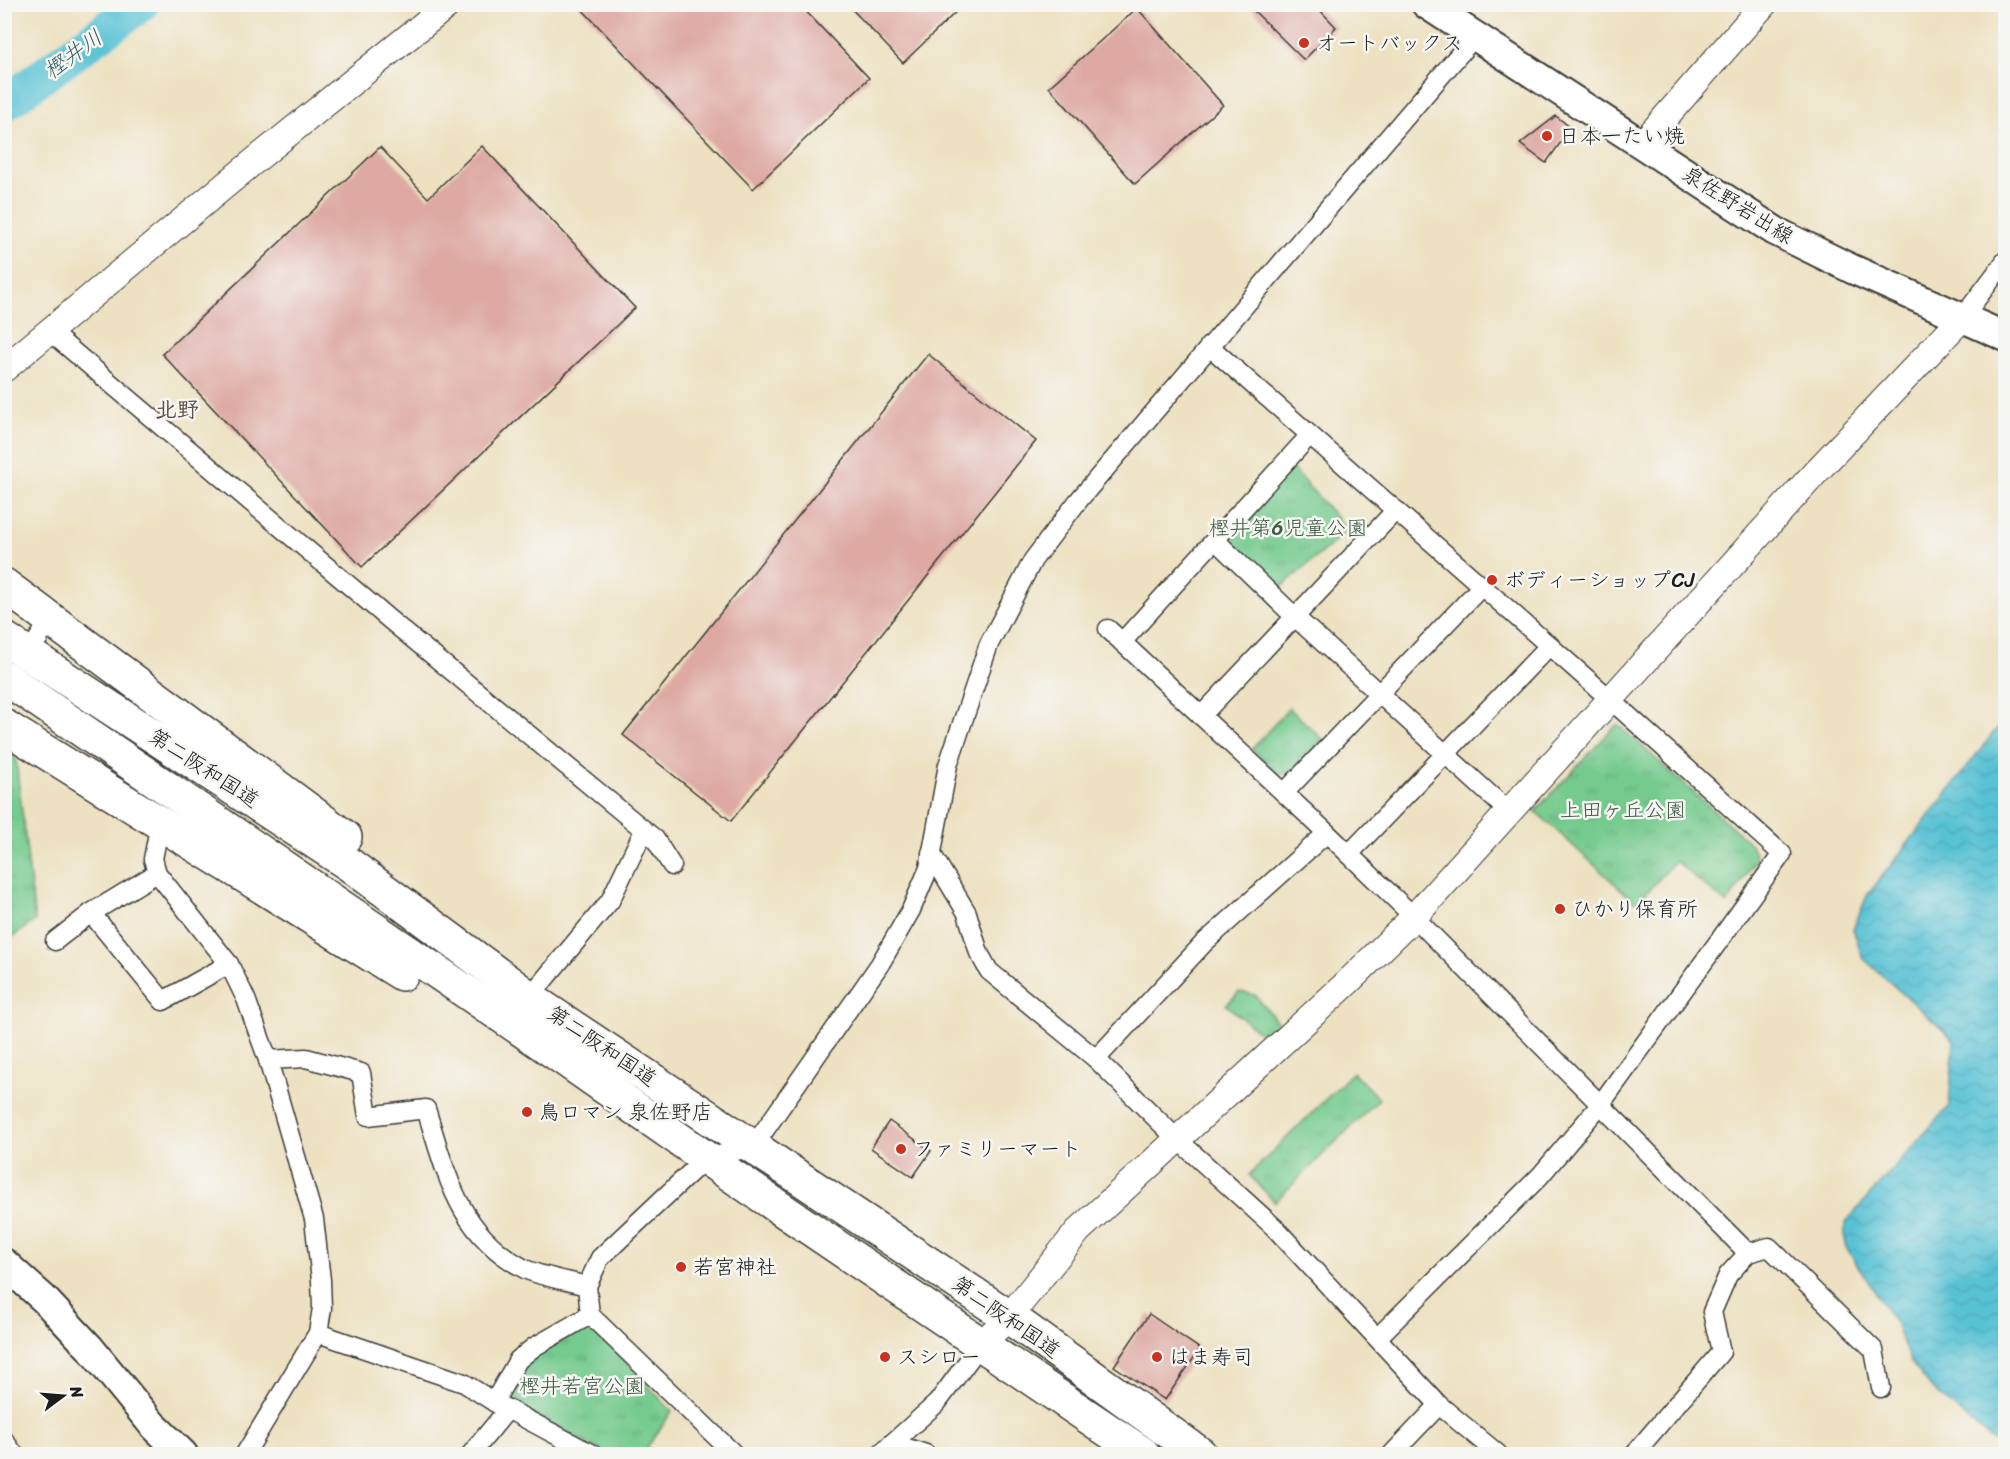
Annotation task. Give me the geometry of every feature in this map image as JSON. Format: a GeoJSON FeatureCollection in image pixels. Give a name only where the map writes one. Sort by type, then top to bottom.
{"type":"FeatureCollection","features":[{"type":"Feature","properties":{"kind":"highway"},"geometry":{"type":"LineString","coordinates":[[4,585],[44,629],[510,959],[535,999]]}},
{"type":"Feature","properties":{"kind":"highway","name":"第二阪和国道"},"geometry":{"type":"LineString","coordinates":[[4,638],[350,865],[535,999],[1009,1317],[1200,1455]]}},
{"type":"Feature","properties":{"kind":"highway","name":"第二阪和国道"},"geometry":{"type":"LineString","coordinates":[[4,677],[1143,1455]]}},
{"type":"Feature","properties":{"kind":"highway"},"geometry":{"type":"LineString","coordinates":[[4,726],[126,790],[160,823],[486,1026],[550,1049]]}},
{"type":"Feature","properties":{"kind":"main road","name":"泉佐野岩出線"},"geometry":{"type":"LineString","coordinates":[[1426,4],[1775,231],[1852,269],[2006,337]]}},
{"type":"Feature","properties":{"kind":"main road"},"geometry":{"type":"LineString","coordinates":[[4,1263],[44,1299],[90,1348],[152,1424],[183,1455]]}},
{"type":"Feature","properties":{"kind":"street"},"geometry":{"type":"LineString","coordinates":[[4,369],[258,158],[449,4]]}},
{"type":"Feature","properties":{"kind":"street"},"geometry":{"type":"LineString","coordinates":[[1642,144],[1764,4]]}},
{"type":"Feature","properties":{"kind":"street"},"geometry":{"type":"LineString","coordinates":[[734,1455],[590,1315],[587,1286],[600,1258],[706,1158],[753,1147],[880,964],[911,910],[929,868],[948,765],[989,644],[1033,560],[1078,501],[1475,36]]}},
{"type":"Feature","properties":{"kind":"street"},"geometry":{"type":"LineString","coordinates":[[886,1449],[937,1403],[980,1345],[1009,1317],[1078,1231],[1348,982],[1414,916],[1815,473],[1963,317],[2006,260]]}},
{"type":"Feature","properties":{"kind":"street"},"geometry":{"type":"LineString","coordinates":[[49,331],[390,620],[655,839],[672,866]]}},
{"type":"Feature","properties":{"kind":"street"},"geometry":{"type":"LineString","coordinates":[[1209,346],[1550,645],[1782,854],[1600,1105],[1540,1176],[1378,1337]]}},
{"type":"Feature","properties":{"kind":"street"},"geometry":{"type":"LineString","coordinates":[[1122,642],[1310,435]]}},
{"type":"Feature","properties":{"kind":"street"},"geometry":{"type":"LineString","coordinates":[[1201,716],[1396,510]]}},
{"type":"Feature","properties":{"kind":"street"},"geometry":{"type":"LineString","coordinates":[[1215,540],[1509,812]]}},
{"type":"Feature","properties":{"kind":"street"},"geometry":{"type":"LineString","coordinates":[[1284,793],[1482,586]]}},
{"type":"Feature","properties":{"kind":"street"},"geometry":{"type":"LineString","coordinates":[[1108,629],[1414,916],[1748,1253]]}},
{"type":"Feature","properties":{"kind":"street"},"geometry":{"type":"LineString","coordinates":[[1349,854],[1550,645]]}},
{"type":"Feature","properties":{"kind":"street"},"geometry":{"type":"LineString","coordinates":[[160,823],[153,859],[157,873],[229,964],[246,999],[268,1060],[314,1219],[322,1308],[318,1333],[245,1455]]}},
{"type":"Feature","properties":{"kind":"street"},"geometry":{"type":"LineString","coordinates":[[535,999],[610,901],[644,830]]}},
{"type":"Feature","properties":{"kind":"street"},"geometry":{"type":"LineString","coordinates":[[1096,1059],[1204,943],[1327,833]]}},
{"type":"Feature","properties":{"kind":"street"},"geometry":{"type":"LineString","coordinates":[[932,853],[967,913],[979,953],[989,971],[1096,1059],[1178,1140],[1274,1227],[1439,1405],[1498,1455]]}},
{"type":"Feature","properties":{"kind":"street"},"geometry":{"type":"LineString","coordinates":[[55,941],[90,913],[157,873]]}},
{"type":"Feature","properties":{"kind":"street"},"geometry":{"type":"LineString","coordinates":[[90,913],[163,1000],[229,964]]}},
{"type":"Feature","properties":{"kind":"street"},"geometry":{"type":"LineString","coordinates":[[268,1060],[306,1058],[361,1073],[368,1116],[426,1109],[451,1189],[473,1226],[498,1252],[527,1270],[587,1286]]}},
{"type":"Feature","properties":{"kind":"street"},"geometry":{"type":"LineString","coordinates":[[1634,1455],[1721,1352],[1712,1312],[1728,1275],[1748,1253],[1769,1247],[1874,1350],[1881,1388]]}},
{"type":"Feature","properties":{"kind":"street"},"geometry":{"type":"LineString","coordinates":[[471,1455],[501,1405],[518,1360],[534,1347],[590,1315]]}},
{"type":"Feature","properties":{"kind":"street"},"geometry":{"type":"LineString","coordinates":[[318,1333],[464,1383],[592,1455]]}},
{"type":"Feature","properties":{"kind":"street"},"geometry":{"type":"LineString","coordinates":[[1392,1455],[1439,1405]]}},
{"type":"Feature","properties":{"kind":"street"},"geometry":{"type":"LineString","coordinates":[[4,1440],[14,1455]]}},
{"type":"Feature","properties":{"kind":"street"},"geometry":{"type":"LineString","coordinates":[[886,1449],[926,1455]]}},
{"type":"Feature","properties":{"kind":"green space","name":"樫井第6児童公園"},"geometry":{"type":"Polygon","coordinates":[[[1290,466],[1348,530],[1279,589],[1223,540],[1290,466]]]}},
{"type":"Feature","properties":{"kind":"green space"},"geometry":{"type":"Polygon","coordinates":[[[1289,708],[1323,739],[1292,774],[1279,774],[1252,749],[1289,708]]]}},
{"type":"Feature","properties":{"kind":"green space","name":"上田ヶ丘公園"},"geometry":{"type":"Polygon","coordinates":[[[1617,724],[1751,844],[1757,859],[1727,904],[1675,861],[1637,904],[1535,811],[1617,724]]]}},
{"type":"Feature","properties":{"kind":"green space"},"geometry":{"type":"Polygon","coordinates":[[[5,736],[14,742],[35,921],[5,942],[5,736]]]}},
{"type":"Feature","properties":{"kind":"green space"},"geometry":{"type":"Polygon","coordinates":[[[1239,992],[1255,995],[1279,1024],[1265,1037],[1226,1005],[1239,992]]]}},
{"type":"Feature","properties":{"kind":"green space"},"geometry":{"type":"Polygon","coordinates":[[[1353,1072],[1379,1099],[1275,1202],[1249,1175],[1353,1072]]]}},
{"type":"Feature","properties":{"kind":"green space","name":"樫井若宮公園"},"geometry":{"type":"Polygon","coordinates":[[[591,1325],[672,1411],[643,1454],[606,1454],[504,1399],[525,1361],[591,1325]]]}},
{"type":"Feature","properties":{"kind":"water"},"geometry":{"type":"Polygon","coordinates":[[[2005,722],[2005,1444],[1995,1442],[1934,1391],[1910,1361],[1895,1323],[1845,1246],[1845,1223],[1949,1106],[1954,1040],[1863,958],[1853,929],[1867,896],[1994,732],[2005,722]]]}},
{"type":"Feature","properties":{"kind":"building"},"geometry":{"type":"Polygon","coordinates":[[[577,4],[799,4],[869,78],[753,189],[577,4]]]}},
{"type":"Feature","properties":{"kind":"building"},"geometry":{"type":"Polygon","coordinates":[[[847,4],[964,4],[903,63],[847,4]]]}},
{"type":"Feature","properties":{"kind":"building","name":"オートバックス"},"geometry":{"type":"Polygon","coordinates":[[[1247,4],[1314,4],[1336,27],[1304,60],[1247,4]]]}},
{"type":"Feature","properties":{"kind":"building"},"geometry":{"type":"Polygon","coordinates":[[[1137,8],[1223,105],[1135,184],[1049,87],[1137,8]]]}},
{"type":"Feature","properties":{"kind":"building","name":"日本一たい焼"},"geometry":{"type":"Polygon","coordinates":[[[1556,116],[1571,128],[1546,163],[1520,144],[1556,116]]]}},
{"type":"Feature","properties":{"kind":"building"},"geometry":{"type":"Polygon","coordinates":[[[482,146],[635,308],[362,567],[162,354],[380,147],[428,198],[482,146]]]}},
{"type":"Feature","properties":{"kind":"building"},"geometry":{"type":"Polygon","coordinates":[[[928,354],[1036,441],[731,821],[623,735],[928,354]]]}},
{"type":"Feature","properties":{"kind":"building","name":"ファミリーマート"},"geometry":{"type":"Polygon","coordinates":[[[889,1121],[931,1151],[913,1177],[871,1148],[889,1121]]]}},
{"type":"Feature","properties":{"kind":"building","name":"はま寿司"},"geometry":{"type":"Polygon","coordinates":[[[1149,1314],[1200,1349],[1165,1400],[1114,1366],[1149,1314]]]}},
{"type":"Feature","properties":{"kind":"waterway","name":"樫井川"},"geometry":{"type":"LineString","coordinates":[[4,104],[141,4]]}},
{"type":"Feature","properties":{"kind":"place","name":"オートバックス"},"geometry":{"type":"Point","coordinates":[1304,43]}},
{"type":"Feature","properties":{"kind":"place","name":"日本一たい焼"},"geometry":{"type":"Point","coordinates":[1547,136]}},
{"type":"Feature","properties":{"kind":"place","name":"ボディーショップCJ"},"geometry":{"type":"Point","coordinates":[1492,580]}},
{"type":"Feature","properties":{"kind":"place","name":"ひかり保育所"},"geometry":{"type":"Point","coordinates":[1560,909]}},
{"type":"Feature","properties":{"kind":"place","name":"鳥ロマン 泉佐野店"},"geometry":{"type":"Point","coordinates":[527,1112]}},
{"type":"Feature","properties":{"kind":"place","name":"ファミリーマート"},"geometry":{"type":"Point","coordinates":[901,1149]}},
{"type":"Feature","properties":{"kind":"place","name":"若宮神社"},"geometry":{"type":"Point","coordinates":[681,1267]}},
{"type":"Feature","properties":{"kind":"place","name":"スシロー"},"geometry":{"type":"Point","coordinates":[885,1357]}},
{"type":"Feature","properties":{"kind":"place","name":"はま寿司"},"geometry":{"type":"Point","coordinates":[1157,1357]}},
{"type":"Feature","properties":{"kind":"district","name":"北野"},"geometry":{"type":"Point","coordinates":[177,409]}}]}
